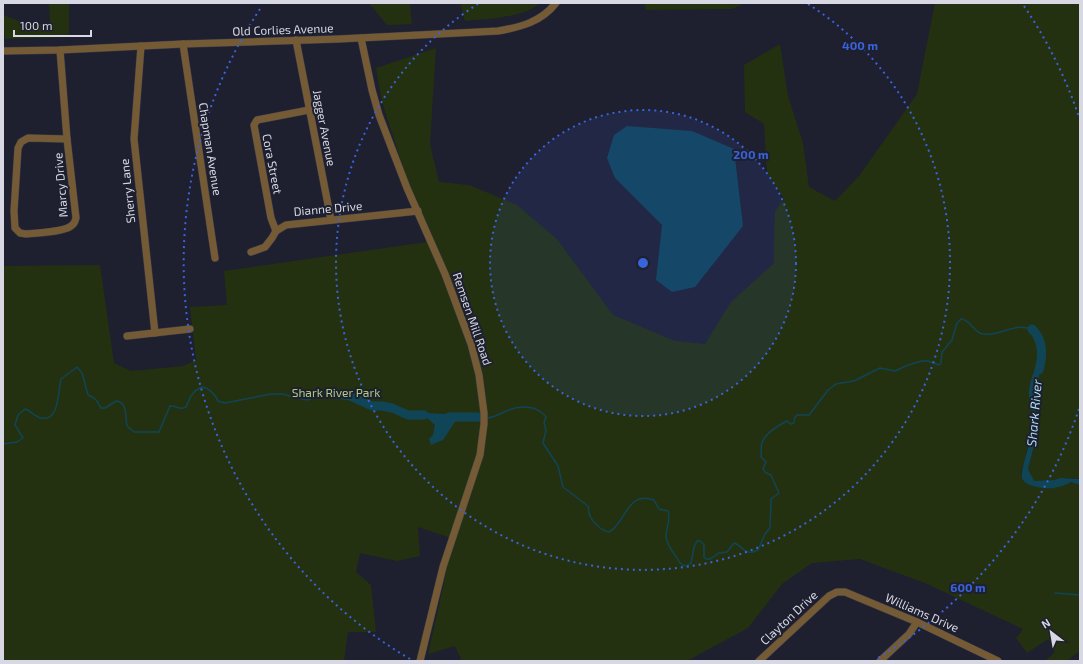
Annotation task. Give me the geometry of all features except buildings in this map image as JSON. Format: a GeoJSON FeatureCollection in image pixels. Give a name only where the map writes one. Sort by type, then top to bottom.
{"type":"FeatureCollection","features":[{"type":"Feature","properties":{"kind":"street","name":"Old Corlies Avenue"},"geometry":{"type":"LineString","coordinates":[[3,51],[361,38],[476,32],[510,29],[529,24],[548,12],[556,3]]}},
{"type":"Feature","properties":{"kind":"street","name":"Remsen Mill Road"},"geometry":{"type":"LineString","coordinates":[[361,38],[379,115],[445,274],[469,339],[479,375],[484,413],[480,455],[443,567],[420,661]]}},
{"type":"Feature","properties":{"kind":"street","name":"Jagger Avenue"},"geometry":{"type":"LineString","coordinates":[[296,40],[331,220]]}},
{"type":"Feature","properties":{"kind":"street","name":"Chapman Avenue"},"geometry":{"type":"LineString","coordinates":[[183,44],[216,258]]}},
{"type":"Feature","properties":{"kind":"street","name":"Sherry Lane"},"geometry":{"type":"LineString","coordinates":[[141,46],[134,139],[155,333]]}},
{"type":"Feature","properties":{"kind":"street","name":"Marcy Drive"},"geometry":{"type":"LineString","coordinates":[[60,50],[67,139],[74,188],[76,222],[71,227],[67,228],[26,234],[20,233],[14,225],[20,144],[28,138],[67,139]]}},
{"type":"Feature","properties":{"kind":"street","name":"Cora Street"},"geometry":{"type":"LineString","coordinates":[[276,231],[271,218],[254,125],[257,120],[309,110]]}},
{"type":"Feature","properties":{"kind":"street","name":"Dianne Drive"},"geometry":{"type":"LineString","coordinates":[[251,252],[268,244],[276,231],[292,223],[418,211]]}},
{"type":"Feature","properties":{"kind":"street"},"geometry":{"type":"LineString","coordinates":[[127,336],[190,329]]}},
{"type":"Feature","properties":{"kind":"street","name":"Williams Drive"},"geometry":{"type":"LineString","coordinates":[[835,593],[845,592],[917,622],[998,661]]}},
{"type":"Feature","properties":{"kind":"street","name":"Clayton Drive"},"geometry":{"type":"LineString","coordinates":[[759,661],[829,596],[835,593]]}},
{"type":"Feature","properties":{"kind":"street"},"geometry":{"type":"LineString","coordinates":[[880,661],[909,634],[917,622]]}},
{"type":"Feature","properties":{"kind":"green space"},"geometry":{"type":"Polygon","coordinates":[[[49,3],[69,3],[69,37],[5,39],[3,15],[33,26],[50,22],[49,3]]]}},
{"type":"Feature","properties":{"kind":"green space"},"geometry":{"type":"Polygon","coordinates":[[[369,3],[413,3],[410,4],[412,24],[387,25],[369,3]]]}},
{"type":"Feature","properties":{"kind":"green space"},"geometry":{"type":"Polygon","coordinates":[[[460,3],[540,3],[525,12],[515,15],[465,21],[460,3]]]}},
{"type":"Feature","properties":{"kind":"green space"},"geometry":{"type":"Polygon","coordinates":[[[644,3],[745,3],[732,9],[646,10],[644,3]]]}},
{"type":"Feature","properties":{"kind":"green space","name":"Shark River Park"},"geometry":{"type":"Polygon","coordinates":[[[935,3],[1080,3],[1080,479],[1068,478],[1033,481],[1028,469],[1037,434],[1035,414],[1036,401],[1034,395],[1037,384],[1029,397],[1032,416],[1030,422],[1030,439],[1021,473],[1023,480],[1028,484],[1038,487],[1054,488],[1071,482],[1080,485],[1080,652],[1067,661],[1045,661],[1055,652],[1048,639],[1027,653],[1016,638],[1023,629],[925,583],[860,559],[812,563],[782,584],[748,628],[687,661],[462,661],[455,646],[428,654],[444,583],[451,538],[418,527],[420,556],[397,561],[360,553],[356,572],[371,585],[376,632],[348,632],[344,661],[3,661],[3,266],[100,265],[114,363],[131,371],[183,366],[196,360],[190,307],[227,305],[224,271],[427,242],[382,102],[376,68],[436,48],[430,144],[439,182],[469,185],[517,205],[557,239],[613,315],[675,341],[705,344],[731,302],[774,263],[775,211],[784,199],[767,173],[764,124],[745,112],[744,65],[780,44],[788,96],[803,143],[809,187],[835,201],[859,176],[917,94],[935,3]]]}},
{"type":"Feature","properties":{"kind":"water"},"geometry":{"type":"Polygon","coordinates":[[[627,126],[692,131],[734,149],[743,226],[695,287],[672,292],[656,280],[662,225],[615,178],[607,158],[614,135],[627,126]]]}},
{"type":"Feature","properties":{"kind":"water"},"geometry":{"type":"Polygon","coordinates":[[[1043,356],[1035,395],[1037,434],[1028,469],[1034,481],[1054,480],[1061,478],[1080,479],[1080,485],[1071,482],[1056,488],[1042,488],[1028,484],[1022,477],[1029,443],[1032,417],[1029,393],[1034,371],[1043,356]]]}},
{"type":"Feature","properties":{"kind":"water"},"geometry":{"type":"Polygon","coordinates":[[[413,412],[460,415],[461,418],[456,420],[443,440],[431,445],[429,439],[433,435],[435,425],[427,418],[412,416],[413,412]]]}},
{"type":"Feature","properties":{"kind":"waterway","name":"Shark River"},"geometry":{"type":"LineString","coordinates":[[486,418],[521,407],[532,408],[542,413],[546,417],[544,423],[546,430],[543,443],[558,466],[563,487],[588,506],[589,515],[595,524],[609,532],[615,528],[632,503],[645,498],[654,500],[659,509],[668,511],[669,518],[666,534],[667,541],[680,563],[686,566],[691,563],[694,547],[697,541],[700,541],[704,545],[704,557],[706,559],[710,559],[719,553],[727,552],[734,543],[750,552],[758,550],[765,534],[770,528],[771,499],[779,493],[771,475],[766,473],[763,469],[766,462],[761,457],[763,440],[772,430],[787,421],[791,424],[794,423],[797,415],[809,415],[828,390],[836,384],[854,381],[880,368],[895,371],[922,361],[928,361],[939,365],[941,363],[942,352],[952,340],[957,323],[961,319],[967,321],[977,331],[983,334],[995,334],[1018,327],[1032,329]]}},
{"type":"Feature","properties":{"kind":"waterway","name":"Shark River"},"geometry":{"type":"LineString","coordinates":[[1032,329],[1036,333],[1041,348],[1039,370]]}},
{"type":"Feature","properties":{"kind":"waterway","name":"Shark River"},"geometry":{"type":"LineString","coordinates":[[3,444],[17,442],[23,438],[15,425],[18,415],[25,409],[41,418],[47,418],[52,415],[57,404],[61,379],[77,367],[82,373],[88,395],[93,397],[101,408],[105,408],[116,401],[120,402],[125,410],[127,426],[134,432],[159,432],[170,406],[180,408],[186,407],[191,396],[195,391],[202,387],[212,392],[218,401],[225,403],[271,394],[283,394],[308,400],[324,392],[348,395],[365,403],[381,406],[412,416]]}},
{"type":"Feature","properties":{"kind":"waterway","name":"Shark River"},"geometry":{"type":"LineString","coordinates":[[332,393],[350,396],[372,406],[392,408],[408,415],[424,415]]}},
{"type":"Feature","properties":{"kind":"waterway","name":"Shark River"},"geometry":{"type":"LineString","coordinates":[[449,417],[482,417]]}},
{"type":"Feature","properties":{"kind":"waterway"},"geometry":{"type":"LineString","coordinates":[[1055,593],[1080,595]]}}]}
